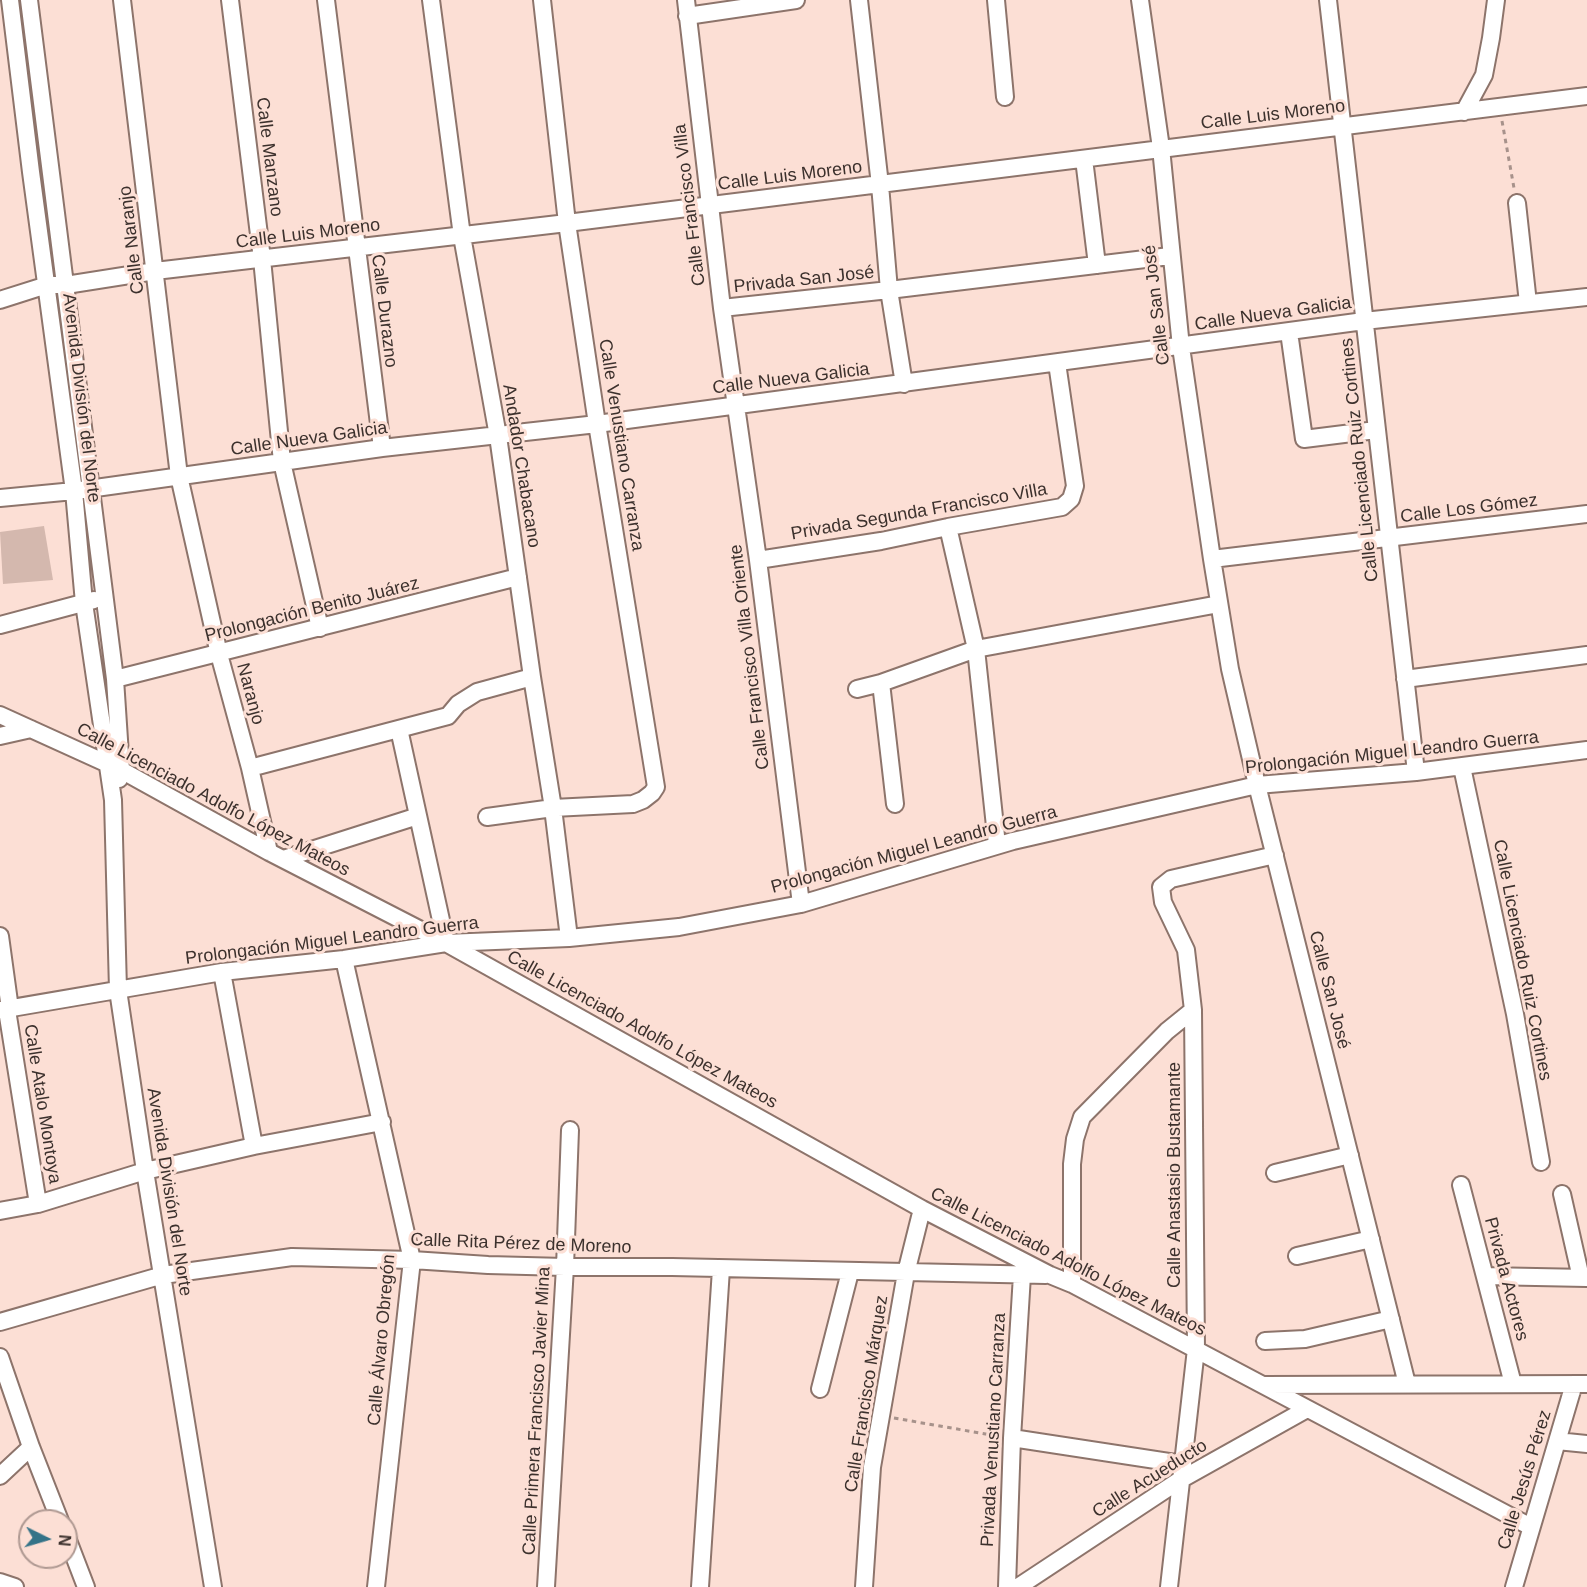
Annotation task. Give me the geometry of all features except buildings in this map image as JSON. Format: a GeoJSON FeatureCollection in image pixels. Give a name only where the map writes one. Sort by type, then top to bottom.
{"type":"FeatureCollection","features":[{"type":"Feature","properties":{"kind":"street","name":"Avenida División del Norte"},"geometry":{"type":"LineString","coordinates":[[10,0],[46,285],[82,489],[104,597],[115,679],[113,800],[118,990],[213,1587]]}},
{"type":"Feature","properties":{"kind":"street","name":"Avenida División del Norte"},"geometry":{"type":"LineString","coordinates":[[29,0],[66,285],[82,489],[84,603],[115,767]]}},
{"type":"Feature","properties":{"kind":"street","name":"Calle Naranjo"},"geometry":{"type":"LineString","coordinates":[[122,0],[179,476]]}},
{"type":"Feature","properties":{"kind":"street","name":"Calle Manzano"},"geometry":{"type":"LineString","coordinates":[[230,0],[262,259],[282,462],[320,628]]}},
{"type":"Feature","properties":{"kind":"street","name":"Calle Durazno"},"geometry":{"type":"LineString","coordinates":[[326,0],[382,448]]}},
{"type":"Feature","properties":{"kind":"street","name":"Andador Chabacano"},"geometry":{"type":"LineString","coordinates":[[431,0],[462,236],[498,436],[553,808],[569,938]]}},
{"type":"Feature","properties":{"kind":"street","name":"Calle Venustiano Carranza"},"geometry":{"type":"LineString","coordinates":[[542,0],[567,223],[656,787],[652,793],[633,804],[553,808]]}},
{"type":"Feature","properties":{"kind":"street"},"geometry":{"type":"LineString","coordinates":[[686,8],[796,0]]}},
{"type":"Feature","properties":{"kind":"street"},"geometry":{"type":"LineString","coordinates":[[859,0],[880,184],[889,290],[904,384]]}},
{"type":"Feature","properties":{"kind":"street"},"geometry":{"type":"LineString","coordinates":[[996,0],[1005,97]]}},
{"type":"Feature","properties":{"kind":"street","name":"Calle San José"},"geometry":{"type":"LineString","coordinates":[[1140,0],[1161,148],[1170,256],[1181,347],[1230,669],[1407,1384]]}},
{"type":"Feature","properties":{"kind":"street","name":"Calle Licenciado Ruiz Cortines"},"geometry":{"type":"LineString","coordinates":[[1328,0],[1416,772]]}},
{"type":"Feature","properties":{"kind":"street"},"geometry":{"type":"LineString","coordinates":[[1464,112],[1484,75],[1496,0]]}},
{"type":"Feature","properties":{"kind":"street","name":"Calle Francisco Villa"},"geometry":{"type":"LineString","coordinates":[[686,8],[722,308],[737,406]]}},
{"type":"Feature","properties":{"kind":"street","name":"Calle Luis Moreno"},"geometry":{"type":"LineString","coordinates":[[0,300],[46,285],[66,285],[155,271],[710,206],[1587,96]]}},
{"type":"Feature","properties":{"kind":"street"},"geometry":{"type":"LineString","coordinates":[[1084,159],[1097,265]]}},
{"type":"Feature","properties":{"kind":"street"},"geometry":{"type":"LineString","coordinates":[[1517,203],[1528,303]]}},
{"type":"Feature","properties":{"kind":"street"},"geometry":{"type":"LineString","coordinates":[[889,290],[1170,256]]}},
{"type":"Feature","properties":{"kind":"street","name":"Privada San José"},"geometry":{"type":"LineString","coordinates":[[722,308],[889,290]]}},
{"type":"Feature","properties":{"kind":"street","name":"Calle Nueva Galicia"},"geometry":{"type":"LineString","coordinates":[[0,498],[382,448],[737,406],[1364,321],[1587,297]]}},
{"type":"Feature","properties":{"kind":"street"},"geometry":{"type":"LineString","coordinates":[[1289,332],[1304,439],[1376,430]]}},
{"type":"Feature","properties":{"kind":"street","name":"Privada Segunda Francisco Villa"},"geometry":{"type":"LineString","coordinates":[[758,560],[881,541],[1062,507],[1071,499],[1075,486],[1057,363]]}},
{"type":"Feature","properties":{"kind":"street","name":"Calle Francisco Villa Oriente"},"geometry":{"type":"LineString","coordinates":[[737,406],[801,904]]}},
{"type":"Feature","properties":{"kind":"street","name":"Naranjo"},"geometry":{"type":"LineString","coordinates":[[179,476],[219,654],[276,856]]}},
{"type":"Feature","properties":{"kind":"street","name":"Calle Los Gómez"},"geometry":{"type":"LineString","coordinates":[[1212,559],[1587,514]]}},
{"type":"Feature","properties":{"kind":"street"},"geometry":{"type":"LineString","coordinates":[[948,527],[976,649],[997,845]]}},
{"type":"Feature","properties":{"kind":"street","name":"Prolongación Benito Juárez"},"geometry":{"type":"LineString","coordinates":[[115,679],[518,577]]}},
{"type":"Feature","properties":{"kind":"street"},"geometry":{"type":"LineString","coordinates":[[0,625],[104,597]]}},
{"type":"Feature","properties":{"kind":"street"},"geometry":{"type":"LineString","coordinates":[[857,689],[881,683],[976,649],[1219,604]]}},
{"type":"Feature","properties":{"kind":"street"},"geometry":{"type":"LineString","coordinates":[[1405,679],[1587,655]]}},
{"type":"Feature","properties":{"kind":"street"},"geometry":{"type":"LineString","coordinates":[[250,768],[448,716],[458,704],[477,692],[532,677]]}},
{"type":"Feature","properties":{"kind":"street"},"geometry":{"type":"LineString","coordinates":[[881,683],[895,804]]}},
{"type":"Feature","properties":{"kind":"street","name":"Calle Licenciado Adolfo López Mateos"},"geometry":{"type":"LineString","coordinates":[[0,715],[115,767],[276,856],[446,943],[922,1209],[1072,1284],[1531,1527]]}},
{"type":"Feature","properties":{"kind":"street"},"geometry":{"type":"LineString","coordinates":[[0,736],[30,729]]}},
{"type":"Feature","properties":{"kind":"street"},"geometry":{"type":"LineString","coordinates":[[399,729],[446,943]]}},
{"type":"Feature","properties":{"kind":"street","name":"Prolongación Miguel Leandro Guerra"},"geometry":{"type":"LineString","coordinates":[[6,1010],[222,972],[446,943],[569,938],[679,927],[801,904],[997,845],[1257,785],[1416,772],[1587,750]]}},
{"type":"Feature","properties":{"kind":"street","name":"Calle Licenciado Ruiz Cortines"},"geometry":{"type":"LineString","coordinates":[[1462,767],[1515,1014],[1541,1162]]}},
{"type":"Feature","properties":{"kind":"street"},"geometry":{"type":"LineString","coordinates":[[487,817],[553,808]]}},
{"type":"Feature","properties":{"kind":"street"},"geometry":{"type":"LineString","coordinates":[[276,856],[418,816]]}},
{"type":"Feature","properties":{"kind":"street","name":"Calle Anastasio Bustamante"},"geometry":{"type":"LineString","coordinates":[[1169,1587],[1196,1349],[1193,1010],[1186,950],[1163,902],[1161,887],[1171,879],[1275,855]]}},
{"type":"Feature","properties":{"kind":"street","name":"Calle Atalo Montoya"},"geometry":{"type":"LineString","coordinates":[[0,936],[6,1010],[38,1204]]}},
{"type":"Feature","properties":{"kind":"street","name":"Calle Álvaro Obregón"},"geometry":{"type":"LineString","coordinates":[[344,958],[412,1260],[376,1587]]}},
{"type":"Feature","properties":{"kind":"street"},"geometry":{"type":"LineString","coordinates":[[222,972],[254,1146]]}},
{"type":"Feature","properties":{"kind":"street"},"geometry":{"type":"LineString","coordinates":[[1072,1284],[1072,1164],[1075,1139],[1082,1117],[1167,1031],[1193,1010]]}},
{"type":"Feature","properties":{"kind":"street"},"geometry":{"type":"LineString","coordinates":[[0,1211],[38,1204],[145,1171],[254,1146],[382,1122]]}},
{"type":"Feature","properties":{"kind":"street","name":"Calle Primera Francisco Javier Mina"},"geometry":{"type":"LineString","coordinates":[[546,1587],[565,1267],[570,1130]]}},
{"type":"Feature","properties":{"kind":"street"},"geometry":{"type":"LineString","coordinates":[[1275,1173],[1350,1155]]}},
{"type":"Feature","properties":{"kind":"street","name":"Privada Actores"},"geometry":{"type":"LineString","coordinates":[[1461,1185],[1513,1384]]}},
{"type":"Feature","properties":{"kind":"street"},"geometry":{"type":"LineString","coordinates":[[1485,1276],[1584,1278],[1562,1194]]}},
{"type":"Feature","properties":{"kind":"street","name":"Calle Francisco Márquez"},"geometry":{"type":"LineString","coordinates":[[864,1587],[872,1467],[906,1273],[922,1209]]}},
{"type":"Feature","properties":{"kind":"street"},"geometry":{"type":"LineString","coordinates":[[1297,1256],[1371,1239]]}},
{"type":"Feature","properties":{"kind":"street","name":"Calle Rita Pérez de Moreno"},"geometry":{"type":"LineString","coordinates":[[0,1322],[163,1275],[292,1257],[565,1267],[1050,1275]]}},
{"type":"Feature","properties":{"kind":"street"},"geometry":{"type":"LineString","coordinates":[[700,1587],[721,1269]]}},
{"type":"Feature","properties":{"kind":"street"},"geometry":{"type":"LineString","coordinates":[[820,1389],[850,1272]]}},
{"type":"Feature","properties":{"kind":"street","name":"Privada Venustiano Carranza"},"geometry":{"type":"LineString","coordinates":[[1007,1587],[1012,1438],[1022,1275]]}},
{"type":"Feature","properties":{"kind":"street"},"geometry":{"type":"LineString","coordinates":[[1265,1341],[1305,1339],[1391,1319]]}},
{"type":"Feature","properties":{"kind":"street"},"geometry":{"type":"LineString","coordinates":[[0,1357],[3,1376],[55,1509]]}},
{"type":"Feature","properties":{"kind":"street"},"geometry":{"type":"LineString","coordinates":[[1262,1385],[1581,1384]]}},
{"type":"Feature","properties":{"kind":"street","name":"Calle Jesús Pérez"},"geometry":{"type":"LineString","coordinates":[[1514,1587],[1557,1441],[1581,1384]]}},
{"type":"Feature","properties":{"kind":"street","name":"Calle Acueducto"},"geometry":{"type":"LineString","coordinates":[[1018,1587],[1181,1472],[1307,1409]]}},
{"type":"Feature","properties":{"kind":"street"},"geometry":{"type":"LineString","coordinates":[[1012,1438],[1181,1472]]}},
{"type":"Feature","properties":{"kind":"street"},"geometry":{"type":"LineString","coordinates":[[1557,1441],[1587,1444]]}},
{"type":"Feature","properties":{"kind":"street"},"geometry":{"type":"LineString","coordinates":[[0,1476],[31,1447]]}},
{"type":"Feature","properties":{"kind":"street"},"geometry":{"type":"LineString","coordinates":[[78,1566],[86,1587]]}},
{"type":"Feature","properties":{"kind":"street"},"geometry":{"type":"LineString","coordinates":[[0,1582],[15,1587]]}},
{"type":"Feature","properties":{"kind":"path"},"geometry":{"type":"LineString","coordinates":[[1499,107],[1517,203]]}},
{"type":"Feature","properties":{"kind":"path"},"geometry":{"type":"LineString","coordinates":[[881,1416],[1012,1438]]}}]}
